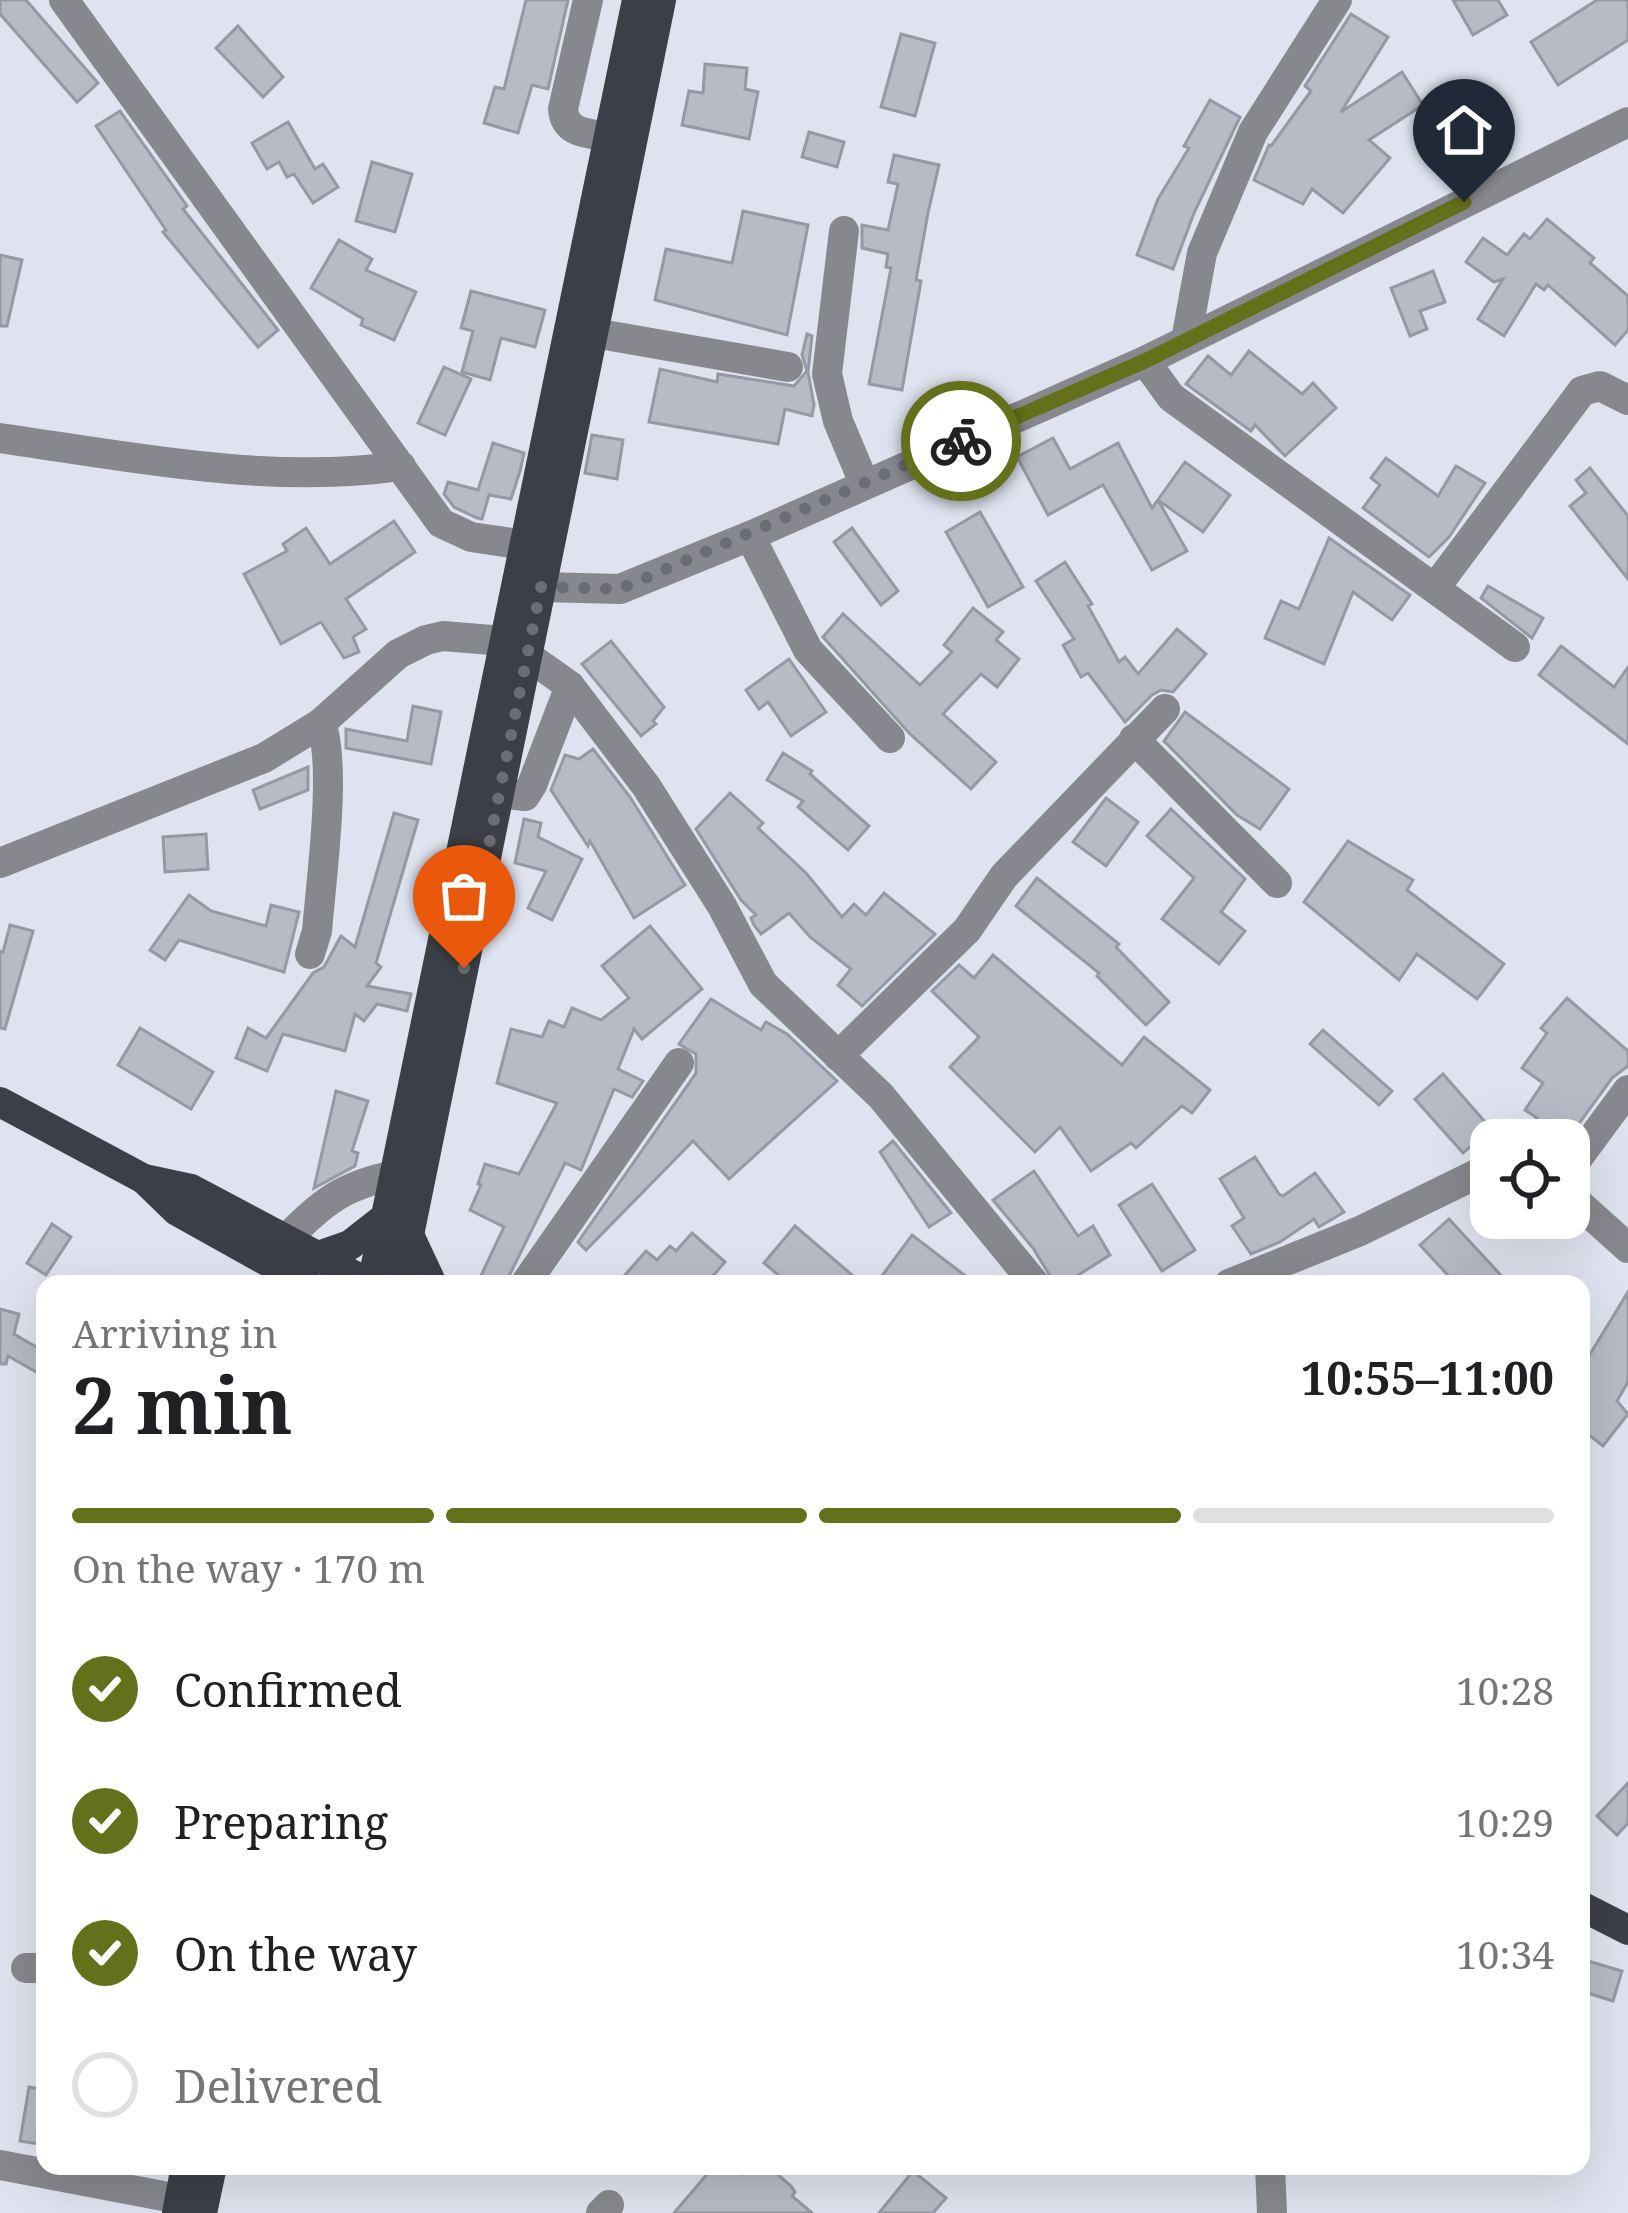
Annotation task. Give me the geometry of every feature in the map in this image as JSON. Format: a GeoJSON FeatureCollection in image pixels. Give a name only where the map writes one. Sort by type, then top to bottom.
{"type":"FeatureCollection","features":[{"type":"Feature","properties":{"kind":"main road"},"geometry":{"type":"LineString","coordinates":[[375,1275],[399,1227],[499,793],[525,545],[637,0]]}},
{"type":"Feature","properties":{"kind":"main road"},"geometry":{"type":"LineString","coordinates":[[399,1275],[397,1174],[515,647],[541,587],[662,0]]}},
{"type":"Feature","properties":{"kind":"main road"},"geometry":{"type":"LineString","coordinates":[[0,1102],[145,1179],[191,1189],[284,1241],[308,1275]]}},
{"type":"Feature","properties":{"kind":"main road"},"geometry":{"type":"LineString","coordinates":[[145,1179],[176,1211],[305,1275]]}},
{"type":"Feature","properties":{"kind":"main road"},"geometry":{"type":"LineString","coordinates":[[311,1275],[350,1244],[399,1227]]}},
{"type":"Feature","properties":{"kind":"main road"},"geometry":{"type":"LineString","coordinates":[[399,1227],[427,1275]]}},
{"type":"Feature","properties":{"kind":"main road"},"geometry":{"type":"LineString","coordinates":[[1590,1911],[1628,1930]]}},
{"type":"Feature","properties":{"kind":"main road"},"geometry":{"type":"LineString","coordinates":[[186,2175],[186,2209]]}},
{"type":"Feature","properties":{"kind":"main road"},"geometry":{"type":"LineString","coordinates":[[186,2209],[207,2175]]}},
{"type":"Feature","properties":{"kind":"street"},"geometry":{"type":"LineString","coordinates":[[64,0],[441,523],[471,537],[525,545]]}},
{"type":"Feature","properties":{"kind":"street"},"geometry":{"type":"LineString","coordinates":[[588,0],[564,121],[572,129],[609,137]]}},
{"type":"Feature","properties":{"kind":"street"},"geometry":{"type":"LineString","coordinates":[[1186,340],[1202,253],[1253,132],[1337,0]]}},
{"type":"Feature","properties":{"kind":"street"},"geometry":{"type":"LineString","coordinates":[[541,587],[620,589],[750,536],[1145,361],[1628,122]]}},
{"type":"Feature","properties":{"kind":"street"},"geometry":{"type":"LineString","coordinates":[[844,231],[827,374],[838,421],[864,483]]}},
{"type":"Feature","properties":{"kind":"street"},"geometry":{"type":"LineString","coordinates":[[594,333],[788,367]]}},
{"type":"Feature","properties":{"kind":"street"},"geometry":{"type":"LineString","coordinates":[[1145,361],[1171,397],[1515,647]]}},
{"type":"Feature","properties":{"kind":"street"},"geometry":{"type":"LineString","coordinates":[[1435,588],[1582,391],[1600,386],[1628,400]]}},
{"type":"Feature","properties":{"kind":"street"},"geometry":{"type":"LineString","coordinates":[[0,439],[260,470],[342,474],[401,466]]}},
{"type":"Feature","properties":{"kind":"street"},"geometry":{"type":"LineString","coordinates":[[750,536],[808,650],[890,737]]}},
{"type":"Feature","properties":{"kind":"street"},"geometry":{"type":"LineString","coordinates":[[0,863],[264,758],[321,723],[398,654],[426,640],[442,636],[515,647],[570,686],[646,786],[722,906],[763,984],[880,1096],[1027,1275]]}},
{"type":"Feature","properties":{"kind":"street"},"geometry":{"type":"LineString","coordinates":[[499,793],[525,796],[570,686]]}},
{"type":"Feature","properties":{"kind":"street"},"geometry":{"type":"LineString","coordinates":[[838,1056],[967,930],[1004,876],[1165,709]]}},
{"type":"Feature","properties":{"kind":"street"},"geometry":{"type":"LineString","coordinates":[[310,954],[317,931],[327,769],[321,723]]}},
{"type":"Feature","properties":{"kind":"street"},"geometry":{"type":"LineString","coordinates":[[1133,739],[1277,883]]}},
{"type":"Feature","properties":{"kind":"street"},"geometry":{"type":"LineString","coordinates":[[531,1275],[679,1063]]}},
{"type":"Feature","properties":{"kind":"street"},"geometry":{"type":"LineString","coordinates":[[1590,1142],[1628,1090]]}},
{"type":"Feature","properties":{"kind":"street"},"geometry":{"type":"LineString","coordinates":[[284,1241],[320,1204],[345,1187],[397,1174]]}},
{"type":"Feature","properties":{"kind":"street"},"geometry":{"type":"LineString","coordinates":[[1251,1275],[1360,1231],[1470,1177]]}},
{"type":"Feature","properties":{"kind":"street"},"geometry":{"type":"LineString","coordinates":[[1590,1214],[1628,1248]]}},
{"type":"Feature","properties":{"kind":"street"},"geometry":{"type":"LineString","coordinates":[[0,2165],[36,2174]]}},
{"type":"Feature","properties":{"kind":"street"},"geometry":{"type":"LineString","coordinates":[[42,2175],[186,2209]]}},
{"type":"Feature","properties":{"kind":"street"},"geometry":{"type":"LineString","coordinates":[[1270,2175],[1272,2213]]}},
{"type":"Feature","properties":{"kind":"building"},"geometry":{"type":"Polygon","coordinates":[[[0,0],[26,0],[98,83],[77,102],[0,14],[0,0]]]}},
{"type":"Feature","properties":{"kind":"building"},"geometry":{"type":"Polygon","coordinates":[[[526,0],[568,0],[548,89],[532,85],[518,133],[484,123],[495,87],[504,89],[526,0]]]}},
{"type":"Feature","properties":{"kind":"building"},"geometry":{"type":"Polygon","coordinates":[[[1453,0],[1498,0],[1507,15],[1473,35],[1453,0]]]}},
{"type":"Feature","properties":{"kind":"building"},"geometry":{"type":"Polygon","coordinates":[[[1597,0],[1628,0],[1628,40],[1558,85],[1531,42],[1597,0]]]}},
{"type":"Feature","properties":{"kind":"building"},"geometry":{"type":"Polygon","coordinates":[[[1351,14],[1388,37],[1341,112],[1402,72],[1423,105],[1369,140],[1390,158],[1343,213],[1312,189],[1303,204],[1254,180],[1269,145],[1311,91],[1305,86],[1351,14]]]}},
{"type":"Feature","properties":{"kind":"building"},"geometry":{"type":"Polygon","coordinates":[[[238,26],[283,77],[263,97],[216,48],[238,26]]]}},
{"type":"Feature","properties":{"kind":"building"},"geometry":{"type":"Polygon","coordinates":[[[901,34],[935,43],[915,116],[881,107],[901,34]]]}},
{"type":"Feature","properties":{"kind":"building"},"geometry":{"type":"Polygon","coordinates":[[[705,64],[747,68],[745,89],[758,92],[749,139],[682,125],[689,91],[703,93],[705,64]]]}},
{"type":"Feature","properties":{"kind":"building"},"geometry":{"type":"Polygon","coordinates":[[[1210,100],[1240,117],[1173,269],[1137,255],[1158,199],[1189,148],[1184,146],[1210,100]]]}},
{"type":"Feature","properties":{"kind":"building"},"geometry":{"type":"Polygon","coordinates":[[[120,111],[187,206],[183,209],[278,330],[258,347],[163,232],[166,230],[96,126],[120,111]]]}},
{"type":"Feature","properties":{"kind":"building"},"geometry":{"type":"Polygon","coordinates":[[[288,122],[315,169],[323,164],[338,187],[313,203],[294,174],[287,177],[279,162],[267,169],[252,143],[288,122]]]}},
{"type":"Feature","properties":{"kind":"building"},"geometry":{"type":"Polygon","coordinates":[[[809,132],[844,142],[837,167],[802,157],[809,132]]]}},
{"type":"Feature","properties":{"kind":"building"},"geometry":{"type":"Polygon","coordinates":[[[894,155],[939,165],[916,280],[921,281],[902,390],[869,384],[891,268],[886,267],[888,254],[862,248],[862,225],[888,230],[898,184],[888,182],[894,155]]]}},
{"type":"Feature","properties":{"kind":"building"},"geometry":{"type":"Polygon","coordinates":[[[372,162],[412,174],[395,232],[356,221],[372,162]]]}},
{"type":"Feature","properties":{"kind":"building"},"geometry":{"type":"Polygon","coordinates":[[[743,211],[808,225],[787,335],[655,300],[666,249],[732,263],[743,211]]]}},
{"type":"Feature","properties":{"kind":"building"},"geometry":{"type":"Polygon","coordinates":[[[1547,219],[1594,258],[1590,263],[1628,296],[1628,330],[1615,345],[1548,285],[1544,290],[1536,284],[1504,336],[1478,319],[1503,279],[1494,282],[1466,262],[1483,238],[1507,255],[1524,234],[1530,239],[1547,219]]]}},
{"type":"Feature","properties":{"kind":"building"},"geometry":{"type":"Polygon","coordinates":[[[339,240],[372,259],[366,270],[416,292],[394,340],[361,325],[363,319],[311,288],[339,240]]]}},
{"type":"Feature","properties":{"kind":"building"},"geometry":{"type":"Polygon","coordinates":[[[0,255],[22,260],[7,326],[0,326],[0,255]]]}},
{"type":"Feature","properties":{"kind":"building"},"geometry":{"type":"Polygon","coordinates":[[[1433,271],[1445,302],[1420,311],[1427,329],[1410,336],[1391,288],[1433,271]]]}},
{"type":"Feature","properties":{"kind":"building"},"geometry":{"type":"Polygon","coordinates":[[[471,291],[545,310],[535,347],[501,338],[490,380],[462,372],[473,331],[461,328],[471,291]]]}},
{"type":"Feature","properties":{"kind":"building"},"geometry":{"type":"Polygon","coordinates":[[[807,334],[812,336],[808,372],[812,416],[785,409],[778,444],[649,422],[660,369],[717,382],[718,374],[794,386],[807,371],[802,355],[807,334]]]}},
{"type":"Feature","properties":{"kind":"building"},"geometry":{"type":"Polygon","coordinates":[[[1249,351],[1302,394],[1313,383],[1336,408],[1285,456],[1255,425],[1251,431],[1186,384],[1208,356],[1231,375],[1249,351]]]}},
{"type":"Feature","properties":{"kind":"building"},"geometry":{"type":"Polygon","coordinates":[[[444,367],[471,379],[445,435],[418,423],[444,367]]]}},
{"type":"Feature","properties":{"kind":"building"},"geometry":{"type":"Polygon","coordinates":[[[592,435],[623,440],[617,479],[585,473],[592,435]]]}},
{"type":"Feature","properties":{"kind":"building"},"geometry":{"type":"Polygon","coordinates":[[[1053,438],[1070,469],[1118,443],[1152,508],[1185,462],[1230,495],[1203,532],[1158,500],[1187,551],[1152,570],[1103,485],[1048,515],[1017,457],[1053,438]]]}},
{"type":"Feature","properties":{"kind":"building"},"geometry":{"type":"Polygon","coordinates":[[[493,443],[524,453],[511,499],[489,495],[482,519],[454,507],[444,494],[448,482],[478,490],[493,443]]]}},
{"type":"Feature","properties":{"kind":"building"},"geometry":{"type":"Polygon","coordinates":[[[1386,458],[1438,496],[1456,466],[1485,483],[1449,537],[1429,557],[1363,508],[1380,485],[1371,478],[1386,458]]]}},
{"type":"Feature","properties":{"kind":"building"},"geometry":{"type":"Polygon","coordinates":[[[1590,468],[1628,516],[1628,579],[1570,506],[1586,493],[1576,480],[1590,468]]]}},
{"type":"Feature","properties":{"kind":"building"},"geometry":{"type":"Polygon","coordinates":[[[980,512],[1023,587],[988,607],[946,532],[980,512]]]}},
{"type":"Feature","properties":{"kind":"building"},"geometry":{"type":"Polygon","coordinates":[[[394,521],[415,552],[346,599],[366,629],[353,637],[359,652],[344,658],[321,622],[281,644],[244,574],[287,551],[283,544],[306,528],[330,564],[394,521]]]}},
{"type":"Feature","properties":{"kind":"building"},"geometry":{"type":"Polygon","coordinates":[[[852,528],[898,591],[881,605],[834,542],[852,528]]]}},
{"type":"Feature","properties":{"kind":"building"},"geometry":{"type":"Polygon","coordinates":[[[1329,538],[1410,595],[1392,620],[1353,592],[1324,664],[1265,638],[1281,601],[1299,609],[1329,538]]]}},
{"type":"Feature","properties":{"kind":"building"},"geometry":{"type":"Polygon","coordinates":[[[1065,562],[1092,604],[1088,606],[1119,662],[1125,657],[1138,674],[1177,629],[1206,654],[1173,692],[1161,690],[1152,695],[1125,722],[1088,673],[1081,677],[1063,645],[1074,639],[1036,581],[1065,562]]]}},
{"type":"Feature","properties":{"kind":"building"},"geometry":{"type":"Polygon","coordinates":[[[1488,586],[1543,618],[1532,638],[1481,598],[1488,586]]]}},
{"type":"Feature","properties":{"kind":"building"},"geometry":{"type":"Polygon","coordinates":[[[973,608],[1003,632],[996,640],[1019,659],[997,687],[981,674],[943,714],[996,762],[971,789],[909,733],[823,637],[843,614],[920,685],[952,652],[944,645],[973,608]]]}},
{"type":"Feature","properties":{"kind":"building"},"geometry":{"type":"Polygon","coordinates":[[[611,641],[664,707],[653,721],[656,724],[641,736],[582,664],[611,641]]]}},
{"type":"Feature","properties":{"kind":"building"},"geometry":{"type":"Polygon","coordinates":[[[1561,646],[1614,687],[1628,667],[1628,744],[1539,675],[1561,646]]]}},
{"type":"Feature","properties":{"kind":"building"},"geometry":{"type":"Polygon","coordinates":[[[789,659],[826,712],[791,736],[768,702],[759,709],[746,690],[789,659]]]}},
{"type":"Feature","properties":{"kind":"building"},"geometry":{"type":"Polygon","coordinates":[[[413,706],[441,712],[431,764],[346,748],[346,729],[407,741],[413,706]]]}},
{"type":"Feature","properties":{"kind":"building"},"geometry":{"type":"Polygon","coordinates":[[[1185,712],[1289,789],[1260,829],[1237,815],[1164,741],[1185,712]]]}},
{"type":"Feature","properties":{"kind":"building"},"geometry":{"type":"Polygon","coordinates":[[[593,749],[630,797],[685,885],[634,918],[590,841],[588,846],[551,790],[565,755],[579,759],[593,749]]]}},
{"type":"Feature","properties":{"kind":"building"},"geometry":{"type":"Polygon","coordinates":[[[783,753],[812,771],[869,826],[848,850],[798,807],[803,801],[767,780],[783,753]]]}},
{"type":"Feature","properties":{"kind":"building"},"geometry":{"type":"Polygon","coordinates":[[[308,767],[308,790],[260,809],[253,790],[308,767]]]}},
{"type":"Feature","properties":{"kind":"building"},"geometry":{"type":"Polygon","coordinates":[[[730,793],[763,823],[758,828],[806,873],[842,917],[854,904],[866,915],[884,893],[935,934],[862,1006],[838,985],[851,969],[810,937],[789,913],[761,934],[754,925],[751,918],[756,915],[741,900],[696,829],[730,793]]]}},
{"type":"Feature","properties":{"kind":"building"},"geometry":{"type":"Polygon","coordinates":[[[1106,798],[1138,822],[1106,866],[1073,842],[1106,798]]]}},
{"type":"Feature","properties":{"kind":"building"},"geometry":{"type":"Polygon","coordinates":[[[1171,809],[1245,879],[1221,912],[1245,931],[1219,964],[1162,919],[1194,878],[1147,836],[1171,809]]]}},
{"type":"Feature","properties":{"kind":"building"},"geometry":{"type":"Polygon","coordinates":[[[394,813],[418,820],[376,963],[381,967],[367,986],[411,994],[407,1011],[377,1004],[364,1021],[355,1014],[345,1051],[283,1034],[267,1071],[236,1058],[248,1028],[266,1038],[313,973],[324,967],[341,936],[355,947],[394,813]]]}},
{"type":"Feature","properties":{"kind":"building"},"geometry":{"type":"Polygon","coordinates":[[[524,819],[541,823],[538,837],[582,859],[552,920],[528,908],[546,871],[515,863],[524,819]]]}},
{"type":"Feature","properties":{"kind":"building"},"geometry":{"type":"Polygon","coordinates":[[[206,834],[208,869],[165,872],[163,837],[206,834]]]}},
{"type":"Feature","properties":{"kind":"building"},"geometry":{"type":"Polygon","coordinates":[[[1348,841],[1413,880],[1407,890],[1504,964],[1477,999],[1417,954],[1399,980],[1304,902],[1348,841]]]}},
{"type":"Feature","properties":{"kind":"building"},"geometry":{"type":"Polygon","coordinates":[[[1037,878],[1119,944],[1116,947],[1169,1002],[1146,1025],[1099,973],[1016,906],[1037,878]]]}},
{"type":"Feature","properties":{"kind":"building"},"geometry":{"type":"Polygon","coordinates":[[[189,895],[211,911],[266,926],[271,905],[299,912],[284,972],[179,940],[165,960],[150,950],[189,895]]]}},
{"type":"Feature","properties":{"kind":"building"},"geometry":{"type":"Polygon","coordinates":[[[10,925],[33,931],[5,1029],[0,1028],[0,951],[10,925]]]}},
{"type":"Feature","properties":{"kind":"building"},"geometry":{"type":"Polygon","coordinates":[[[650,926],[702,989],[642,1039],[634,1029],[618,1069],[643,1081],[632,1097],[614,1089],[581,1170],[565,1163],[509,1275],[481,1275],[504,1227],[470,1210],[485,1164],[519,1174],[557,1103],[497,1083],[511,1029],[542,1037],[549,1021],[564,1027],[572,1008],[601,1020],[629,998],[602,966],[650,926]]]}},
{"type":"Feature","properties":{"kind":"building"},"geometry":{"type":"Polygon","coordinates":[[[993,955],[1122,1065],[1144,1037],[1210,1090],[1192,1113],[1182,1106],[1136,1148],[1131,1143],[1091,1171],[1060,1127],[1035,1152],[950,1067],[979,1037],[932,991],[959,965],[974,978],[993,955]]]}},
{"type":"Feature","properties":{"kind":"building"},"geometry":{"type":"Polygon","coordinates":[[[1567,998],[1628,1051],[1628,1066],[1612,1078],[1582,1119],[1536,1119],[1525,1110],[1543,1083],[1522,1068],[1547,1033],[1541,1028],[1567,998]]]}},
{"type":"Feature","properties":{"kind":"building"},"geometry":{"type":"Polygon","coordinates":[[[711,999],[761,1030],[766,1022],[787,1034],[837,1081],[729,1179],[693,1141],[586,1250],[578,1242],[696,1073],[696,1054],[679,1044],[711,999]]]}},
{"type":"Feature","properties":{"kind":"building"},"geometry":{"type":"Polygon","coordinates":[[[140,1028],[213,1072],[191,1109],[118,1065],[140,1028]]]}},
{"type":"Feature","properties":{"kind":"building"},"geometry":{"type":"Polygon","coordinates":[[[1323,1030],[1392,1091],[1379,1105],[1310,1044],[1323,1030]]]}},
{"type":"Feature","properties":{"kind":"building"},"geometry":{"type":"Polygon","coordinates":[[[1443,1074],[1483,1119],[1470,1119],[1470,1147],[1463,1153],[1415,1099],[1443,1074]]]}},
{"type":"Feature","properties":{"kind":"building"},"geometry":{"type":"Polygon","coordinates":[[[336,1091],[368,1101],[352,1151],[358,1153],[355,1166],[314,1188],[336,1091]]]}},
{"type":"Feature","properties":{"kind":"building"},"geometry":{"type":"Polygon","coordinates":[[[893,1141],[951,1213],[929,1227],[880,1152],[893,1141]]]}},
{"type":"Feature","properties":{"kind":"building"},"geometry":{"type":"Polygon","coordinates":[[[1255,1157],[1279,1194],[1283,1196],[1315,1173],[1344,1212],[1319,1227],[1314,1219],[1251,1254],[1232,1226],[1244,1218],[1220,1179],[1255,1157]]]}},
{"type":"Feature","properties":{"kind":"building"},"geometry":{"type":"Polygon","coordinates":[[[1034,1171],[1078,1236],[1093,1226],[1110,1255],[1078,1275],[1050,1275],[993,1200],[1034,1171]]]}},
{"type":"Feature","properties":{"kind":"building"},"geometry":{"type":"Polygon","coordinates":[[[1152,1184],[1195,1250],[1162,1271],[1119,1205],[1152,1184]]]}},
{"type":"Feature","properties":{"kind":"building"},"geometry":{"type":"Polygon","coordinates":[[[1449,1219],[1501,1275],[1448,1275],[1420,1245],[1449,1219]]]}},
{"type":"Feature","properties":{"kind":"building"},"geometry":{"type":"Polygon","coordinates":[[[52,1224],[71,1237],[46,1275],[27,1263],[52,1224]]]}},
{"type":"Feature","properties":{"kind":"building"},"geometry":{"type":"Polygon","coordinates":[[[795,1226],[852,1275],[778,1275],[764,1263],[795,1226]]]}},
{"type":"Feature","properties":{"kind":"building"},"geometry":{"type":"Polygon","coordinates":[[[692,1233],[725,1262],[714,1275],[625,1275],[646,1251],[657,1260],[670,1246],[676,1251],[692,1233]]]}},
{"type":"Feature","properties":{"kind":"building"},"geometry":{"type":"Polygon","coordinates":[[[912,1235],[964,1275],[883,1275],[912,1235]]]}},
{"type":"Feature","properties":{"kind":"building"},"geometry":{"type":"Polygon","coordinates":[[[1628,1292],[1628,1382],[1617,1401],[1628,1414],[1603,1446],[1590,1436],[1590,1354],[1628,1292]]]}},
{"type":"Feature","properties":{"kind":"building"},"geometry":{"type":"Polygon","coordinates":[[[0,1309],[19,1314],[14,1334],[36,1347],[36,1372],[8,1356],[6,1364],[0,1364],[0,1309]]]}},
{"type":"Feature","properties":{"kind":"building"},"geometry":{"type":"Polygon","coordinates":[[[1628,1783],[1628,1823],[1617,1835],[1597,1816],[1628,1783]]]}},
{"type":"Feature","properties":{"kind":"building"},"geometry":{"type":"Polygon","coordinates":[[[1590,1962],[1622,1971],[1613,2001],[1590,1994],[1590,1962]]]}},
{"type":"Feature","properties":{"kind":"building"},"geometry":{"type":"Polygon","coordinates":[[[29,2087],[36,2088],[36,2144],[20,2141],[29,2087]]]}},
{"type":"Feature","properties":{"kind":"building"},"geometry":{"type":"Polygon","coordinates":[[[706,2175],[778,2175],[795,2192],[792,2196],[812,2213],[674,2213],[706,2175]]]}},
{"type":"Feature","properties":{"kind":"building"},"geometry":{"type":"Polygon","coordinates":[[[910,2175],[918,2175],[946,2198],[933,2213],[879,2213],[910,2175]]]}},
{"type":"Feature","properties":{"kind":"way so far"},"geometry":{"type":"LineString","coordinates":[[464,968],[541,587],[620,589],[961,441]]}},
{"type":"Feature","properties":{"kind":"route"},"geometry":{"type":"LineString","coordinates":[[961,441],[1145,361],[1464,202]]}}]}
